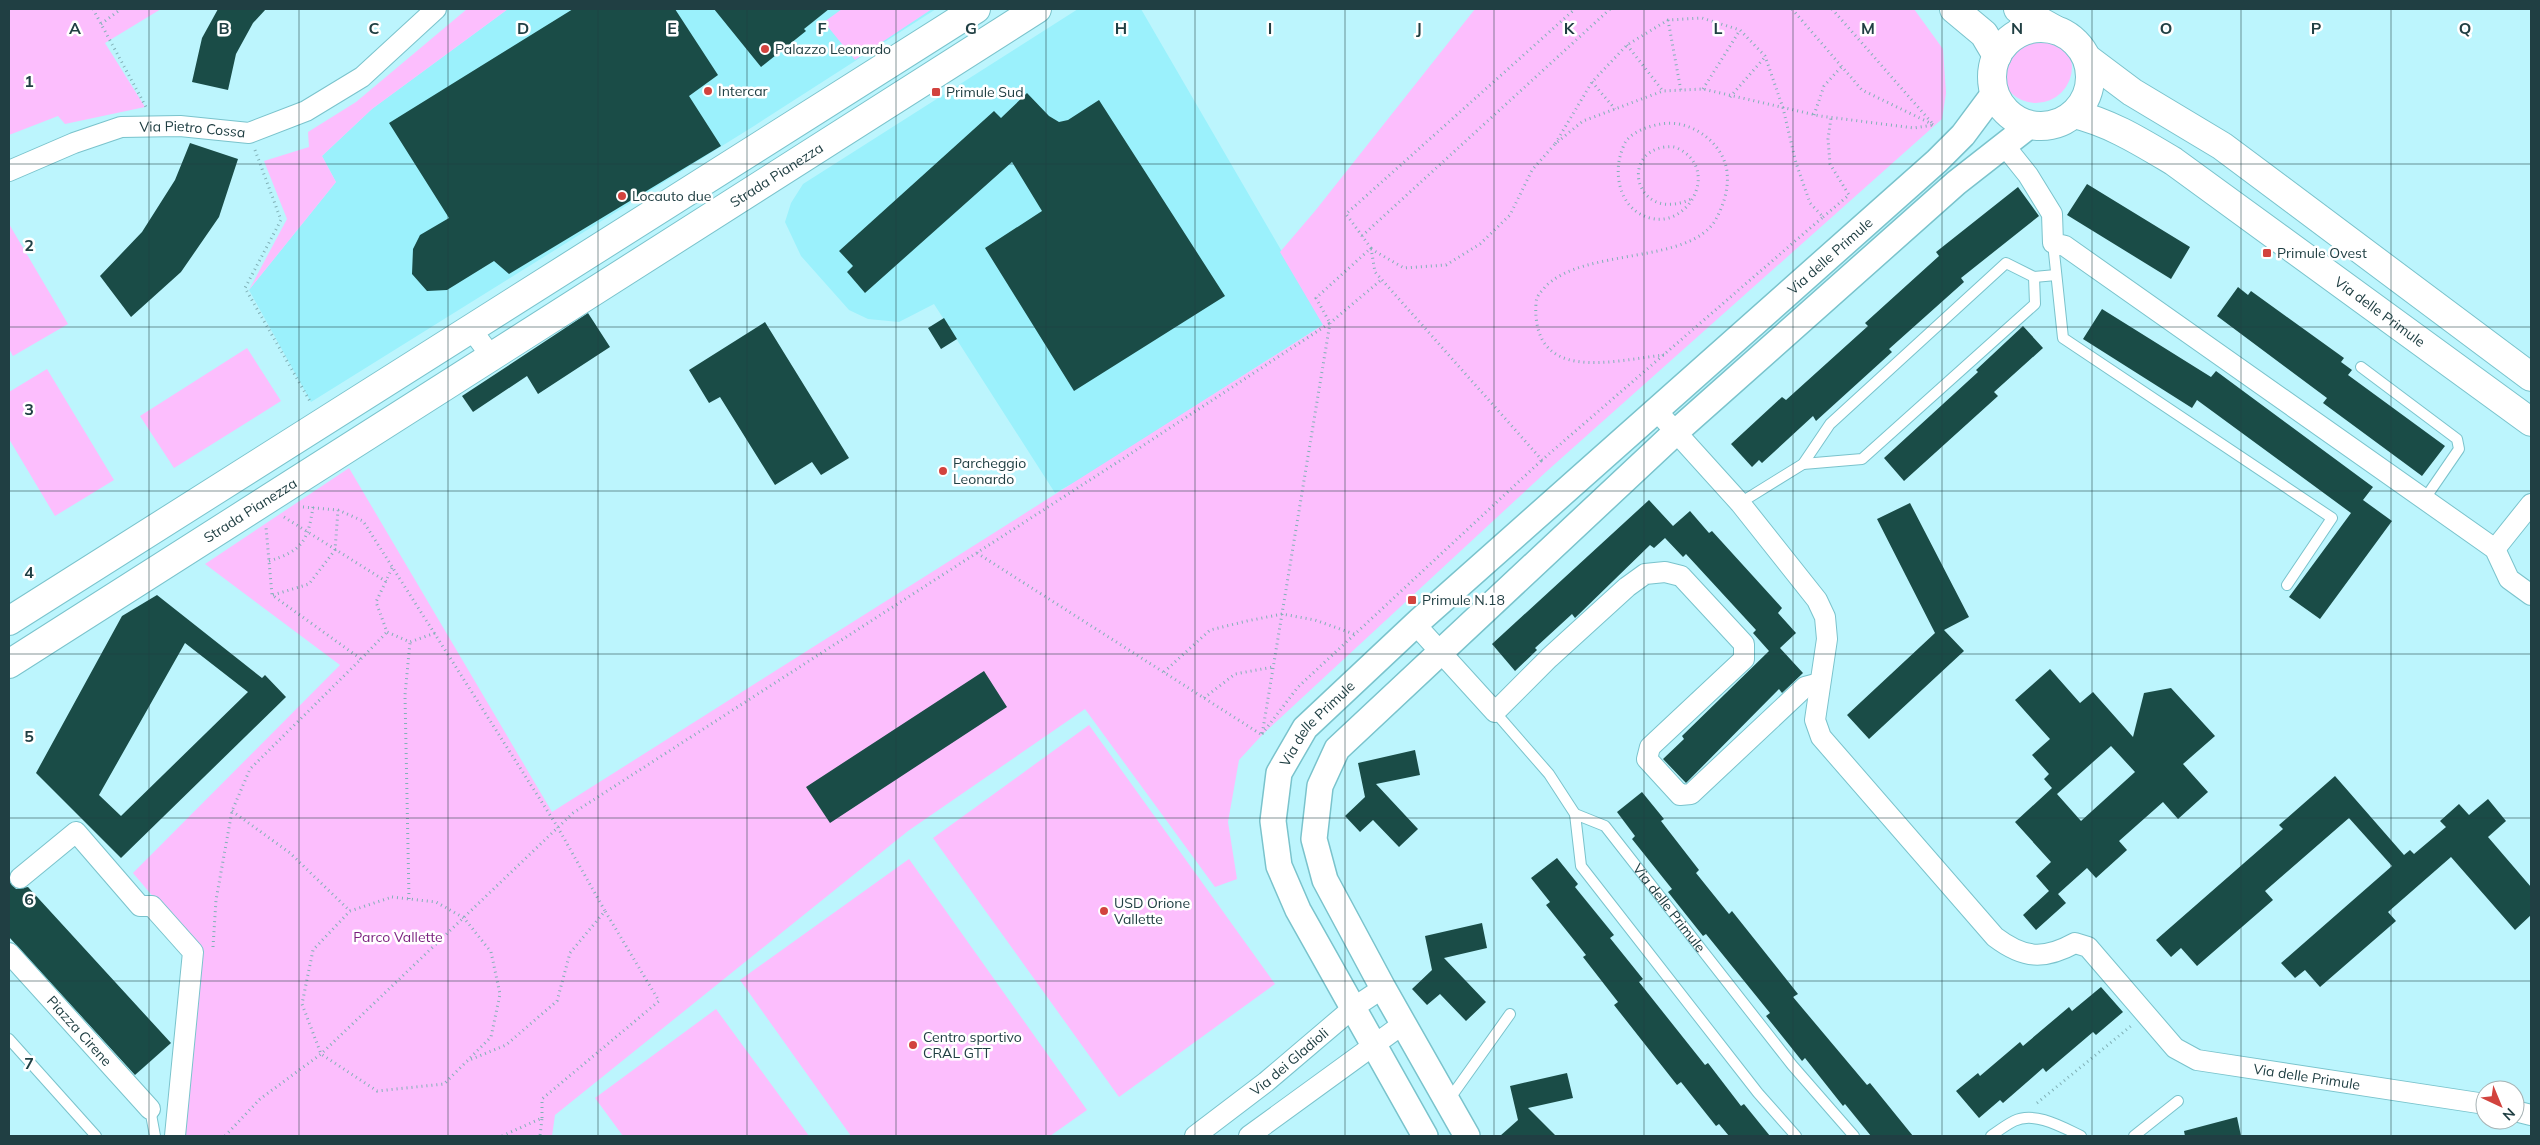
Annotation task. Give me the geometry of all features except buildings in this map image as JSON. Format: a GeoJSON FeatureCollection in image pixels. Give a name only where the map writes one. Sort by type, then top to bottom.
{"type":"FeatureCollection","features":[{"type":"Feature","properties":{"kind":"main road"},"geometry":{"type":"LineString","coordinates":[[9,621],[976,9]]}},
{"type":"Feature","properties":{"kind":"main road","name":"Strada Pianezza"},"geometry":{"type":"LineString","coordinates":[[9,664],[1036,9]]}},
{"type":"Feature","properties":{"kind":"main road"},"geometry":{"type":"LineString","coordinates":[[1954,9],[1984,34],[1997,56]]}},
{"type":"Feature","properties":{"kind":"main road"},"geometry":{"type":"LineString","coordinates":[[2018,9],[2068,35],[2080,45],[2088,59],[2091,75],[2088,92],[2074,114],[2052,125],[2030,125],[2019,121],[2005,111],[1994,92],[1992,81],[1993,65],[1997,56],[2010,39],[2023,31],[2038,27],[2054,29]]}},
{"type":"Feature","properties":{"kind":"main road"},"geometry":{"type":"LineString","coordinates":[[2088,59],[2132,92],[2222,146],[2531,377]]}},
{"type":"Feature","properties":{"kind":"main road","name":"Via delle Primule"},"geometry":{"type":"LineString","coordinates":[[2074,114],[2098,120],[2118,129],[2173,161],[2531,422]]}},
{"type":"Feature","properties":{"kind":"street","name":"Via Pietro Cossa"},"geometry":{"type":"LineString","coordinates":[[9,171],[74,143],[121,127],[156,125],[249,133],[306,111],[362,77],[436,9]]}},
{"type":"Feature","properties":{"kind":"street","name":"Via delle Primule"},"geometry":{"type":"LineString","coordinates":[[1425,1136],[1298,910],[1279,866],[1273,821],[1279,773],[1305,728],[1415,624],[1937,161],[1963,135],[1994,92]]}},
{"type":"Feature","properties":{"kind":"street","name":"Via delle Primule"},"geometry":{"type":"LineString","coordinates":[[1467,1136],[1383,988],[1325,880],[1314,839],[1320,786],[1337,749],[1440,650],[1677,431],[1956,183],[2030,125]]}},
{"type":"Feature","properties":{"kind":"street"},"geometry":{"type":"LineString","coordinates":[[2004,145],[2028,175],[2052,214],[2053,243],[2065,246],[2495,549],[2509,578],[2531,595]]}},
{"type":"Feature","properties":{"kind":"street"},"geometry":{"type":"LineString","coordinates":[[471,329],[491,356]]}},
{"type":"Feature","properties":{"kind":"street","name":"Via delle Primule"},"geometry":{"type":"LineString","coordinates":[[1656,409],[1740,503],[1817,600],[1825,617],[1828,639],[1814,720],[1821,737],[1995,938],[2011,949],[2032,956],[2060,951],[2075,943],[2088,948],[2175,1048],[2197,1060],[2475,1102]]}},
{"type":"Feature","properties":{"kind":"street"},"geometry":{"type":"LineString","coordinates":[[2495,549],[2531,504]]}},
{"type":"Feature","properties":{"kind":"street"},"geometry":{"type":"LineString","coordinates":[[1415,624],[1495,712],[1549,658],[1627,587],[1646,574],[1665,572],[1681,576],[1744,644],[1744,659],[1650,747],[1647,759],[1680,794],[1691,794],[1805,687],[1820,683]]}},
{"type":"Feature","properties":{"kind":"street"},"geometry":{"type":"LineString","coordinates":[[20,878],[76,832],[140,906],[152,906],[193,952],[175,1136]]}},
{"type":"Feature","properties":{"kind":"street","name":"Piazza Cirene"},"geometry":{"type":"LineString","coordinates":[[9,953],[150,1109]]}},
{"type":"Feature","properties":{"kind":"street","name":"Via dei Gladioli"},"geometry":{"type":"LineString","coordinates":[[1195,1136],[1266,1082],[1354,1008],[1383,988]]}},
{"type":"Feature","properties":{"kind":"street"},"geometry":{"type":"LineString","coordinates":[[1249,1136],[1403,1024]]}},
{"type":"Feature","properties":{"kind":"lane"},"geometry":{"type":"LineString","coordinates":[[2053,243],[2063,338],[2332,518],[2287,585]]}},
{"type":"Feature","properties":{"kind":"lane"},"geometry":{"type":"LineString","coordinates":[[1740,503],[1802,464],[1830,424],[2006,263],[2034,277],[2056,275]]}},
{"type":"Feature","properties":{"kind":"lane"},"geometry":{"type":"LineString","coordinates":[[1802,464],[1862,459],[2035,304],[2034,277]]}},
{"type":"Feature","properties":{"kind":"lane"},"geometry":{"type":"LineString","coordinates":[[2361,367],[2457,439],[2460,449],[2424,500]]}},
{"type":"Feature","properties":{"kind":"lane"},"geometry":{"type":"LineString","coordinates":[[1495,712],[1550,776],[1575,814],[1581,866],[1758,1093],[1796,1136]]}},
{"type":"Feature","properties":{"kind":"lane","name":"Via delle Primule"},"geometry":{"type":"LineString","coordinates":[[1575,814],[1605,826],[1792,1064],[1854,1136]]}},
{"type":"Feature","properties":{"kind":"lane"},"geometry":{"type":"LineString","coordinates":[[1448,1102],[1510,1014]]}},
{"type":"Feature","properties":{"kind":"lane"},"geometry":{"type":"LineString","coordinates":[[9,1039],[96,1136]]}},
{"type":"Feature","properties":{"kind":"lane"},"geometry":{"type":"LineString","coordinates":[[2134,1136],[2178,1100]]}},
{"type":"Feature","properties":{"kind":"lane"},"geometry":{"type":"LineString","coordinates":[[150,1109],[155,1136]]}},
{"type":"Feature","properties":{"kind":"lane"},"geometry":{"type":"LineString","coordinates":[[1991,1136],[2015,1120],[2032,1118],[2051,1122],[2081,1136]]}},
{"type":"Feature","properties":{"kind":"path"},"geometry":{"type":"LineString","coordinates":[[93,9],[156,125]]}},
{"type":"Feature","properties":{"kind":"path"},"geometry":{"type":"LineString","coordinates":[[101,24],[121,9]]}},
{"type":"Feature","properties":{"kind":"path"},"geometry":{"type":"LineString","coordinates":[[1575,9],[1346,214],[1371,248],[1404,268],[1446,265],[1480,244],[1510,214],[1532,170],[1555,144],[1583,121],[1663,91],[1702,90],[1831,118],[1914,128],[1934,125]]}},
{"type":"Feature","properties":{"kind":"path"},"geometry":{"type":"LineString","coordinates":[[1362,236],[1610,9]]}},
{"type":"Feature","properties":{"kind":"path"},"geometry":{"type":"LineString","coordinates":[[1792,9],[1862,90],[1934,125]]}},
{"type":"Feature","properties":{"kind":"path"},"geometry":{"type":"LineString","coordinates":[[1832,9],[1934,125]]}},
{"type":"Feature","properties":{"kind":"path"},"geometry":{"type":"LineString","coordinates":[[1555,144],[1592,82],[1627,45],[1668,20],[1702,18],[1740,30],[1765,56],[1783,108],[1796,163],[1810,203],[1823,216]]}},
{"type":"Feature","properties":{"kind":"path"},"geometry":{"type":"LineString","coordinates":[[1668,20],[1682,91]]}},
{"type":"Feature","properties":{"kind":"path"},"geometry":{"type":"LineString","coordinates":[[1702,90],[1740,30]]}},
{"type":"Feature","properties":{"kind":"path"},"geometry":{"type":"LineString","coordinates":[[1627,45],[1663,91]]}},
{"type":"Feature","properties":{"kind":"path"},"geometry":{"type":"LineString","coordinates":[[1730,97],[1765,56]]}},
{"type":"Feature","properties":{"kind":"path"},"geometry":{"type":"LineString","coordinates":[[1814,115],[1824,86],[1842,66]]}},
{"type":"Feature","properties":{"kind":"path"},"geometry":{"type":"LineString","coordinates":[[1592,82],[1614,109]]}},
{"type":"Feature","properties":{"kind":"path"},"geometry":{"type":"LineString","coordinates":[[1262,735],[1298,687],[1542,460],[1849,195],[1830,164],[1828,139],[1831,118]]}},
{"type":"Feature","properties":{"kind":"path"},"geometry":{"type":"LineString","coordinates":[[1664,355],[1586,364],[1559,357],[1542,342],[1535,322],[1536,297],[1553,278],[1580,266],[1659,250],[1695,239],[1715,221],[1727,191],[1725,163],[1712,141],[1692,128],[1669,122],[1647,126],[1626,141],[1616,169],[1621,191],[1632,209],[1651,219],[1672,217],[1685,209],[1692,198],[1700,183],[1698,167],[1690,155],[1675,146],[1657,148],[1643,158],[1638,174],[1640,190],[1652,202],[1670,206],[1692,198]]}},
{"type":"Feature","properties":{"kind":"path"},"geometry":{"type":"LineString","coordinates":[[249,133],[281,220],[245,288],[323,423]]}},
{"type":"Feature","properties":{"kind":"path"},"geometry":{"type":"LineString","coordinates":[[1371,248],[1375,272],[1381,280],[1542,460]]}},
{"type":"Feature","properties":{"kind":"path"},"geometry":{"type":"LineString","coordinates":[[1262,735],[1330,323],[1316,298],[1371,248]]}},
{"type":"Feature","properties":{"kind":"path"},"geometry":{"type":"LineString","coordinates":[[225,1136],[260,1099],[322,1054],[464,918],[556,826],[581,807],[977,553],[1330,323],[1381,280]]}},
{"type":"Feature","properties":{"kind":"path"},"geometry":{"type":"LineString","coordinates":[[298,506],[338,510],[363,521],[556,826],[659,1001],[542,1099],[540,1136]]}},
{"type":"Feature","properties":{"kind":"path"},"geometry":{"type":"LineString","coordinates":[[269,561],[291,554],[309,533],[313,507]]}},
{"type":"Feature","properties":{"kind":"path"},"geometry":{"type":"LineString","coordinates":[[272,595],[309,584],[335,550],[338,510]]}},
{"type":"Feature","properties":{"kind":"path"},"geometry":{"type":"LineString","coordinates":[[279,514],[387,582]]}},
{"type":"Feature","properties":{"kind":"path"},"geometry":{"type":"LineString","coordinates":[[266,522],[272,595],[361,658]]}},
{"type":"Feature","properties":{"kind":"path"},"geometry":{"type":"LineString","coordinates":[[977,553],[1262,735]]}},
{"type":"Feature","properties":{"kind":"path"},"geometry":{"type":"LineString","coordinates":[[393,567],[376,602],[387,632],[410,642],[435,633]]}},
{"type":"Feature","properties":{"kind":"path"},"geometry":{"type":"LineString","coordinates":[[1164,672],[1210,630],[1282,614],[1315,620],[1354,634]]}},
{"type":"Feature","properties":{"kind":"path"},"geometry":{"type":"LineString","coordinates":[[213,955],[216,900],[232,812],[250,769],[387,632]]}},
{"type":"Feature","properties":{"kind":"path"},"geometry":{"type":"LineString","coordinates":[[409,899],[405,695],[410,642]]}},
{"type":"Feature","properties":{"kind":"path"},"geometry":{"type":"LineString","coordinates":[[1204,698],[1235,674],[1273,667]]}},
{"type":"Feature","properties":{"kind":"path"},"geometry":{"type":"LineString","coordinates":[[232,812],[290,853],[350,911]]}},
{"type":"Feature","properties":{"kind":"path"},"geometry":{"type":"LineString","coordinates":[[392,897],[409,899],[436,902],[464,918],[490,952],[500,994],[491,1037],[444,1084],[377,1091],[322,1054],[302,1004],[313,950],[350,911],[392,897]]}},
{"type":"Feature","properties":{"kind":"path"},"geometry":{"type":"LineString","coordinates":[[467,1060],[506,1045],[557,1001],[570,953],[605,911]]}},
{"type":"Feature","properties":{"kind":"path"},"geometry":{"type":"LineString","coordinates":[[2015,1120],[2146,1015]]}},
{"type":"Feature","properties":{"kind":"path"},"geometry":{"type":"LineString","coordinates":[[502,1136],[542,1118]]}},
{"type":"Feature","properties":{"kind":"shaded area"},"geometry":{"type":"Polygon","coordinates":[[[508,9],[936,9],[754,126],[311,402],[249,290],[336,182],[322,156],[372,109],[508,9]]]}},
{"type":"Feature","properties":{"kind":"shaded area"},"geometry":{"type":"Polygon","coordinates":[[[1078,9],[1141,9],[1324,324],[1079,480],[1055,493],[934,304],[899,322],[868,319],[849,310],[801,256],[785,222],[791,203],[803,184],[1078,9]]]}},
{"type":"Feature","properties":{"kind":"green space"},"geometry":{"type":"Polygon","coordinates":[[[9,9],[161,9],[105,43],[145,107],[65,124],[58,116],[9,135],[9,9]]]}},
{"type":"Feature","properties":{"kind":"green space"},"geometry":{"type":"Polygon","coordinates":[[[467,9],[508,9],[372,109],[322,156],[336,182],[249,290],[287,219],[264,161],[309,147],[308,132],[356,102],[467,9]]]}},
{"type":"Feature","properties":{"kind":"green space"},"geometry":{"type":"Polygon","coordinates":[[[842,9],[932,9],[855,60],[824,22],[842,9]]]}},
{"type":"Feature","properties":{"kind":"green space","name":"Parco Vallette"},"geometry":{"type":"Polygon","coordinates":[[[1475,9],[1914,9],[1943,49],[1946,93],[1942,119],[1547,471],[1262,735],[1239,760],[1228,822],[1237,879],[1215,887],[1085,709],[908,831],[555,1115],[552,1136],[182,1136],[200,952],[133,873],[340,665],[205,564],[349,468],[552,812],[1323,325],[1280,252],[1315,211],[1475,9]]]}},
{"type":"Feature","properties":{"kind":"green space"},"geometry":{"type":"Polygon","coordinates":[[[2036,31],[2056,37],[2066,47],[2072,67],[2066,87],[2056,97],[2036,103],[2016,97],[2006,87],[2000,67],[2006,47],[2016,37],[2036,31]]]}},
{"type":"Feature","properties":{"kind":"green space"},"geometry":{"type":"Polygon","coordinates":[[[9,224],[68,324],[13,356],[9,349],[9,224]]]}},
{"type":"Feature","properties":{"kind":"green space"},"geometry":{"type":"Polygon","coordinates":[[[247,348],[281,401],[174,468],[140,416],[247,348]]]}},
{"type":"Feature","properties":{"kind":"green space"},"geometry":{"type":"Polygon","coordinates":[[[47,369],[114,480],[55,516],[9,439],[9,392],[47,369]]]}},
{"type":"Feature","properties":{"kind":"green space","name":"USD Orione Vallette"},"geometry":{"type":"Polygon","coordinates":[[[1089,725],[1275,984],[1119,1097],[933,838],[1089,725]]]}},
{"type":"Feature","properties":{"kind":"green space","name":"Centro sportivo CRAL GTT"},"geometry":{"type":"Polygon","coordinates":[[[909,859],[1087,1110],[1050,1136],[851,1136],[740,980],[909,859]]]}},
{"type":"Feature","properties":{"kind":"green space"},"geometry":{"type":"Polygon","coordinates":[[[716,1009],[809,1136],[623,1136],[595,1098],[716,1009]]]}},
{"type":"Feature","properties":{"kind":"place","name":"Palazzo Leonardo"},"geometry":{"type":"Point","coordinates":[765,49]}},
{"type":"Feature","properties":{"kind":"place","name":"Intercar"},"geometry":{"type":"Point","coordinates":[708,91]}},
{"type":"Feature","properties":{"kind":"place","name":"Primule Sud"},"geometry":{"type":"Point","coordinates":[936,92]}},
{"type":"Feature","properties":{"kind":"place","name":"Locauto due"},"geometry":{"type":"Point","coordinates":[622,196]}},
{"type":"Feature","properties":{"kind":"place","name":"Primule Ovest"},"geometry":{"type":"Point","coordinates":[2267,253]}},
{"type":"Feature","properties":{"kind":"place","name":"Parcheggio Leonardo"},"geometry":{"type":"Point","coordinates":[943,471]}},
{"type":"Feature","properties":{"kind":"place","name":"Primule N.18"},"geometry":{"type":"Point","coordinates":[1412,600]}},
{"type":"Feature","properties":{"kind":"place","name":"USD Orione Vallette"},"geometry":{"type":"Point","coordinates":[1104,911]}},
{"type":"Feature","properties":{"kind":"place","name":"Centro sportivo CRAL GTT"},"geometry":{"type":"Point","coordinates":[913,1045]}}]}
